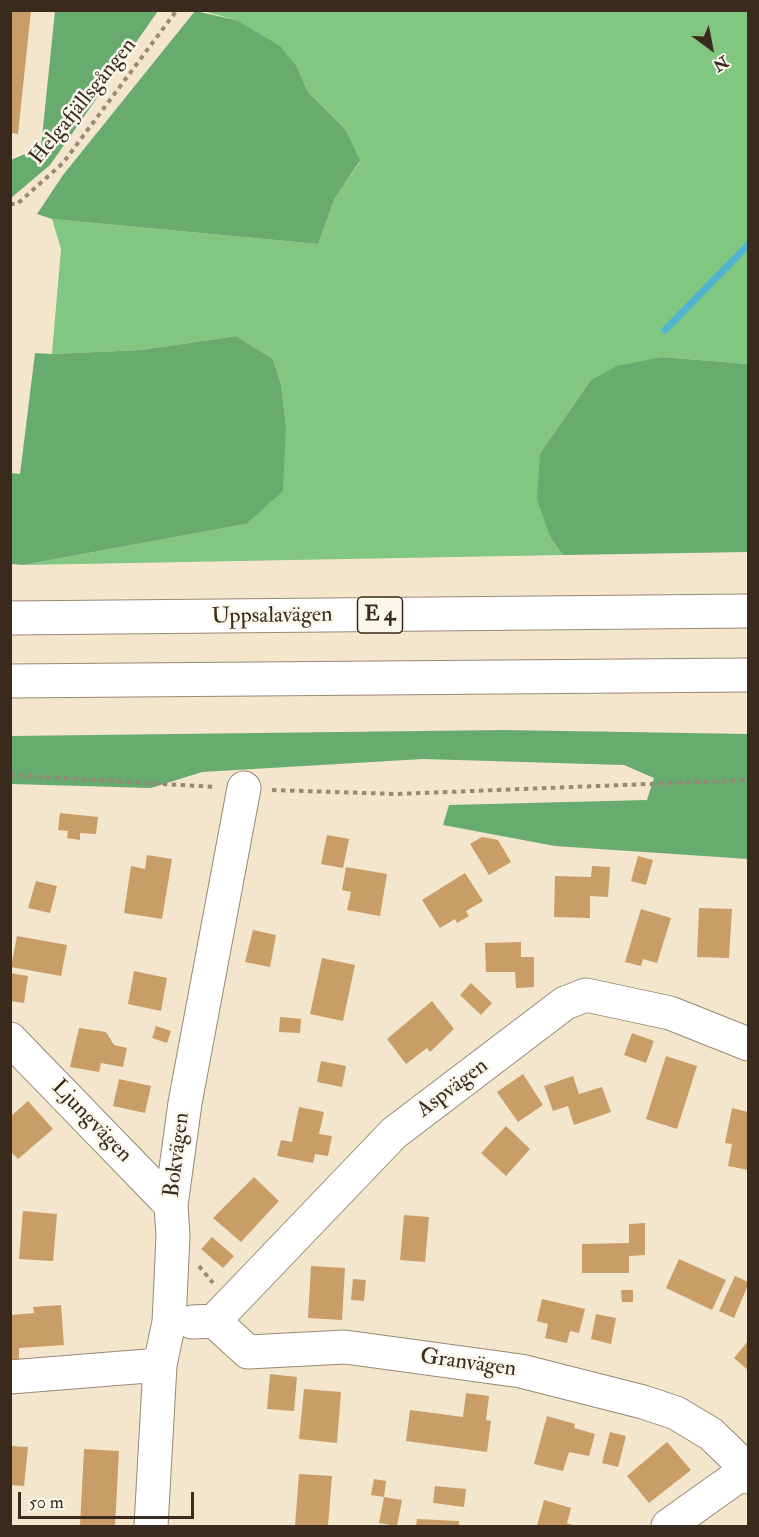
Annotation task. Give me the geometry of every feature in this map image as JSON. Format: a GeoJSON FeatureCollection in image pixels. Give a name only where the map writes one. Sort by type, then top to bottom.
{"type":"FeatureCollection","features":[{"type":"Feature","properties":{"kind":"main road","name":"Uppsalavägen"},"geometry":{"type":"LineString","coordinates":[[10,618],[748,611]]}},
{"type":"Feature","properties":{"kind":"main road"},"geometry":{"type":"LineString","coordinates":[[10,681],[748,675]]}},
{"type":"Feature","properties":{"kind":"main road","name":"Bokvägen"},"geometry":{"type":"LineString","coordinates":[[151,1527],[160,1365],[169,1323],[173,1236],[171,1204],[185,1103],[244,788]]}},
{"type":"Feature","properties":{"kind":"main road","name":"Aspvägen"},"geometry":{"type":"LineString","coordinates":[[214,1321],[394,1133],[565,1003],[586,995],[670,1013],[748,1044]]}},
{"type":"Feature","properties":{"kind":"main road","name":"Ljungvägen"},"geometry":{"type":"LineString","coordinates":[[10,1039],[171,1204]]}},
{"type":"Feature","properties":{"kind":"main road"},"geometry":{"type":"LineString","coordinates":[[169,1323],[214,1321]]}},
{"type":"Feature","properties":{"kind":"main road","name":"Granvägen"},"geometry":{"type":"LineString","coordinates":[[214,1321],[248,1352],[354,1348],[521,1371],[643,1402],[676,1413],[711,1434],[747,1474]]}},
{"type":"Feature","properties":{"kind":"main road"},"geometry":{"type":"LineString","coordinates":[[10,1377],[160,1365]]}},
{"type":"Feature","properties":{"kind":"main road"},"geometry":{"type":"LineString","coordinates":[[668,1527],[747,1474]]}},
{"type":"Feature","properties":{"kind":"path","name":"Helgafjällsgången"},"geometry":{"type":"LineString","coordinates":[[10,204],[17,204],[63,163],[177,10]]}},
{"type":"Feature","properties":{"kind":"path"},"geometry":{"type":"LineString","coordinates":[[10,776],[398,794],[748,780]]}},
{"type":"Feature","properties":{"kind":"green space"},"geometry":{"type":"Polygon","coordinates":[[[55,11],[158,11],[50,165],[11,198],[11,160],[41,147],[55,11]]]}},
{"type":"Feature","properties":{"kind":"green space"},"geometry":{"type":"Polygon","coordinates":[[[195,11],[236,20],[280,46],[297,67],[308,92],[346,130],[360,161],[335,198],[318,244],[52,219],[37,214],[63,175],[195,11]]]}},
{"type":"Feature","properties":{"kind":"green space"},"geometry":{"type":"Polygon","coordinates":[[[203,11],[748,11],[748,364],[662,357],[591,380],[540,453],[546,520],[551,539],[563,555],[23,565],[246,524],[286,425],[281,384],[273,359],[236,336],[141,350],[52,354],[61,249],[52,219],[318,244],[335,198],[360,162],[346,130],[308,92],[297,67],[236,20],[203,11]]]}},
{"type":"Feature","properties":{"kind":"green space"},"geometry":{"type":"Polygon","coordinates":[[[236,336],[273,359],[281,384],[286,425],[283,491],[246,524],[23,565],[11,564],[11,473],[20,474],[35,353],[141,350],[236,336]]]}},
{"type":"Feature","properties":{"kind":"green space"},"geometry":{"type":"Polygon","coordinates":[[[662,357],[748,364],[748,552],[563,555],[551,539],[537,499],[540,453],[591,380],[617,366],[662,357]]]}},
{"type":"Feature","properties":{"kind":"green space"},"geometry":{"type":"Polygon","coordinates":[[[504,730],[748,734],[748,859],[555,846],[443,825],[449,805],[647,800],[654,778],[624,765],[423,759],[202,772],[151,788],[11,784],[11,736],[504,730]]]}},
{"type":"Feature","properties":{"kind":"building"},"geometry":{"type":"Polygon","coordinates":[[[10,10],[31,10],[18,134],[10,133],[10,10]]]}},
{"type":"Feature","properties":{"kind":"building"},"geometry":{"type":"Polygon","coordinates":[[[60,813],[98,817],[96,834],[80,833],[80,840],[67,838],[68,831],[58,830],[60,813]]]}},
{"type":"Feature","properties":{"kind":"building"},"geometry":{"type":"Polygon","coordinates":[[[327,835],[349,839],[343,868],[321,864],[327,835]]]}},
{"type":"Feature","properties":{"kind":"building"},"geometry":{"type":"Polygon","coordinates":[[[482,837],[498,840],[511,862],[489,875],[470,844],[482,837]]]}},
{"type":"Feature","properties":{"kind":"building"},"geometry":{"type":"Polygon","coordinates":[[[147,855],[172,859],[162,919],[124,913],[131,866],[145,869],[147,855]]]}},
{"type":"Feature","properties":{"kind":"building"},"geometry":{"type":"Polygon","coordinates":[[[638,856],[653,860],[646,885],[631,881],[638,856]]]}},
{"type":"Feature","properties":{"kind":"building"},"geometry":{"type":"Polygon","coordinates":[[[592,866],[610,867],[608,897],[590,896],[590,918],[554,917],[555,876],[591,877],[592,866]]]}},
{"type":"Feature","properties":{"kind":"building"},"geometry":{"type":"Polygon","coordinates":[[[346,867],[387,874],[380,916],[347,910],[351,892],[342,890],[346,867]]]}},
{"type":"Feature","properties":{"kind":"building"},"geometry":{"type":"Polygon","coordinates":[[[465,873],[483,901],[466,911],[469,916],[457,923],[455,919],[440,928],[422,900],[465,873]]]}},
{"type":"Feature","properties":{"kind":"building"},"geometry":{"type":"Polygon","coordinates":[[[36,881],[57,886],[50,913],[28,908],[36,881]]]}},
{"type":"Feature","properties":{"kind":"building"},"geometry":{"type":"Polygon","coordinates":[[[699,908],[732,909],[729,958],[697,957],[699,908]]]}},
{"type":"Feature","properties":{"kind":"building"},"geometry":{"type":"Polygon","coordinates":[[[641,909],[671,918],[657,963],[643,959],[641,966],[625,962],[641,909]]]}},
{"type":"Feature","properties":{"kind":"building"},"geometry":{"type":"Polygon","coordinates":[[[253,930],[276,935],[270,967],[245,962],[253,930]]]}},
{"type":"Feature","properties":{"kind":"building"},"geometry":{"type":"Polygon","coordinates":[[[17,936],[67,945],[61,976],[11,967],[17,936]]]}},
{"type":"Feature","properties":{"kind":"building"},"geometry":{"type":"Polygon","coordinates":[[[521,942],[521,957],[534,957],[534,987],[516,988],[515,972],[486,972],[485,943],[521,942]]]}},
{"type":"Feature","properties":{"kind":"building"},"geometry":{"type":"Polygon","coordinates":[[[322,958],[355,965],[343,1021],[310,1014],[322,958]]]}},
{"type":"Feature","properties":{"kind":"building"},"geometry":{"type":"Polygon","coordinates":[[[134,971],[167,978],[161,1011],[128,1004],[134,971]]]}},
{"type":"Feature","properties":{"kind":"building"},"geometry":{"type":"Polygon","coordinates":[[[10,973],[28,976],[24,1003],[10,1001],[10,973]]]}},
{"type":"Feature","properties":{"kind":"building"},"geometry":{"type":"Polygon","coordinates":[[[471,983],[492,1003],[481,1015],[460,995],[471,983]]]}},
{"type":"Feature","properties":{"kind":"building"},"geometry":{"type":"Polygon","coordinates":[[[432,1001],[454,1029],[430,1052],[427,1048],[406,1064],[387,1039],[432,1001]]]}},
{"type":"Feature","properties":{"kind":"building"},"geometry":{"type":"Polygon","coordinates":[[[280,1017],[301,1019],[300,1033],[279,1032],[280,1017]]]}},
{"type":"Feature","properties":{"kind":"building"},"geometry":{"type":"Polygon","coordinates":[[[156,1026],[171,1031],[167,1043],[152,1038],[156,1026]]]}},
{"type":"Feature","properties":{"kind":"building"},"geometry":{"type":"Polygon","coordinates":[[[79,1028],[106,1032],[114,1045],[127,1048],[123,1067],[101,1063],[99,1072],[70,1067],[79,1028]]]}},
{"type":"Feature","properties":{"kind":"building"},"geometry":{"type":"Polygon","coordinates":[[[632,1033],[654,1041],[646,1063],[624,1055],[632,1033]]]}},
{"type":"Feature","properties":{"kind":"building"},"geometry":{"type":"Polygon","coordinates":[[[666,1056],[697,1066],[677,1129],[646,1119],[666,1056]]]}},
{"type":"Feature","properties":{"kind":"building"},"geometry":{"type":"Polygon","coordinates":[[[321,1061],[346,1066],[342,1087],[317,1082],[321,1061]]]}},
{"type":"Feature","properties":{"kind":"building"},"geometry":{"type":"Polygon","coordinates":[[[523,1074],[543,1105],[518,1122],[497,1092],[523,1074]]]}},
{"type":"Feature","properties":{"kind":"building"},"geometry":{"type":"Polygon","coordinates":[[[573,1076],[579,1094],[602,1087],[611,1112],[574,1125],[568,1106],[553,1111],[544,1086],[573,1076]]]}},
{"type":"Feature","properties":{"kind":"building"},"geometry":{"type":"Polygon","coordinates":[[[119,1079],[151,1086],[145,1113],[113,1106],[119,1079]]]}},
{"type":"Feature","properties":{"kind":"building"},"geometry":{"type":"Polygon","coordinates":[[[28,1101],[53,1129],[18,1159],[10,1151],[10,1117],[28,1101]]]}},
{"type":"Feature","properties":{"kind":"building"},"geometry":{"type":"Polygon","coordinates":[[[299,1107],[324,1112],[319,1134],[332,1136],[328,1156],[315,1154],[313,1163],[277,1156],[281,1140],[292,1142],[299,1107]]]}},
{"type":"Feature","properties":{"kind":"building"},"geometry":{"type":"Polygon","coordinates":[[[732,1108],[748,1112],[748,1170],[728,1166],[732,1144],[725,1143],[732,1108]]]}},
{"type":"Feature","properties":{"kind":"building"},"geometry":{"type":"Polygon","coordinates":[[[506,1126],[530,1149],[506,1176],[481,1153],[506,1126]]]}},
{"type":"Feature","properties":{"kind":"building"},"geometry":{"type":"Polygon","coordinates":[[[254,1177],[279,1201],[241,1242],[213,1218],[254,1177]]]}},
{"type":"Feature","properties":{"kind":"building"},"geometry":{"type":"Polygon","coordinates":[[[23,1211],[57,1214],[53,1261],[19,1259],[23,1211]]]}},
{"type":"Feature","properties":{"kind":"building"},"geometry":{"type":"Polygon","coordinates":[[[404,1215],[429,1217],[425,1262],[400,1260],[404,1215]]]}},
{"type":"Feature","properties":{"kind":"building"},"geometry":{"type":"Polygon","coordinates":[[[645,1223],[645,1255],[629,1256],[629,1273],[582,1273],[582,1244],[629,1243],[629,1224],[645,1223]]]}},
{"type":"Feature","properties":{"kind":"building"},"geometry":{"type":"Polygon","coordinates":[[[212,1237],[234,1256],[223,1268],[201,1249],[212,1237]]]}},
{"type":"Feature","properties":{"kind":"building"},"geometry":{"type":"Polygon","coordinates":[[[679,1259],[726,1280],[712,1310],[666,1288],[679,1259]]]}},
{"type":"Feature","properties":{"kind":"building"},"geometry":{"type":"Polygon","coordinates":[[[311,1266],[345,1268],[342,1320],[308,1318],[311,1266]]]}},
{"type":"Feature","properties":{"kind":"building"},"geometry":{"type":"Polygon","coordinates":[[[735,1276],[748,1282],[748,1285],[734,1318],[719,1311],[735,1276]]]}},
{"type":"Feature","properties":{"kind":"building"},"geometry":{"type":"Polygon","coordinates":[[[353,1279],[366,1280],[364,1301],[351,1300],[353,1279]]]}},
{"type":"Feature","properties":{"kind":"building"},"geometry":{"type":"Polygon","coordinates":[[[621,1290],[633,1290],[633,1302],[622,1302],[621,1290]]]}},
{"type":"Feature","properties":{"kind":"building"},"geometry":{"type":"Polygon","coordinates":[[[542,1299],[585,1309],[579,1333],[570,1331],[567,1343],[545,1338],[548,1324],[537,1321],[542,1299]]]}},
{"type":"Feature","properties":{"kind":"building"},"geometry":{"type":"Polygon","coordinates":[[[61,1305],[64,1345],[19,1348],[19,1359],[10,1360],[11,1315],[34,1313],[33,1307],[61,1305]]]}},
{"type":"Feature","properties":{"kind":"building"},"geometry":{"type":"Polygon","coordinates":[[[596,1314],[616,1318],[611,1344],[591,1339],[596,1314]]]}},
{"type":"Feature","properties":{"kind":"building"},"geometry":{"type":"Polygon","coordinates":[[[748,1341],[748,1370],[734,1358],[748,1341]]]}},
{"type":"Feature","properties":{"kind":"building"},"geometry":{"type":"Polygon","coordinates":[[[270,1374],[297,1377],[294,1411],[267,1409],[270,1374]]]}},
{"type":"Feature","properties":{"kind":"building"},"geometry":{"type":"Polygon","coordinates":[[[304,1389],[341,1392],[337,1443],[299,1439],[304,1389]]]}},
{"type":"Feature","properties":{"kind":"building"},"geometry":{"type":"Polygon","coordinates":[[[466,1393],[489,1396],[486,1420],[491,1421],[487,1452],[406,1441],[410,1410],[463,1417],[466,1393]]]}},
{"type":"Feature","properties":{"kind":"building"},"geometry":{"type":"Polygon","coordinates":[[[547,1416],[575,1424],[574,1428],[595,1434],[589,1456],[569,1452],[563,1471],[534,1464],[547,1416]]]}},
{"type":"Feature","properties":{"kind":"building"},"geometry":{"type":"Polygon","coordinates":[[[610,1432],[626,1436],[618,1467],[602,1463],[610,1432]]]}},
{"type":"Feature","properties":{"kind":"building"},"geometry":{"type":"Polygon","coordinates":[[[667,1442],[691,1470],[649,1503],[627,1476],[667,1442]]]}},
{"type":"Feature","properties":{"kind":"building"},"geometry":{"type":"Polygon","coordinates":[[[10,1446],[28,1447],[24,1486],[10,1485],[10,1446]]]}},
{"type":"Feature","properties":{"kind":"building"},"geometry":{"type":"Polygon","coordinates":[[[84,1449],[119,1451],[115,1526],[80,1526],[84,1449]]]}},
{"type":"Feature","properties":{"kind":"building"},"geometry":{"type":"Polygon","coordinates":[[[299,1474],[332,1476],[328,1526],[295,1526],[299,1474]]]}},
{"type":"Feature","properties":{"kind":"building"},"geometry":{"type":"Polygon","coordinates":[[[374,1479],[386,1481],[384,1497],[371,1495],[374,1479]]]}},
{"type":"Feature","properties":{"kind":"building"},"geometry":{"type":"Polygon","coordinates":[[[435,1486],[466,1489],[464,1507],[433,1503],[435,1486]]]}},
{"type":"Feature","properties":{"kind":"building"},"geometry":{"type":"Polygon","coordinates":[[[384,1497],[402,1500],[397,1526],[379,1523],[384,1497]]]}},
{"type":"Feature","properties":{"kind":"building"},"geometry":{"type":"Polygon","coordinates":[[[544,1500],[571,1508],[567,1523],[575,1526],[537,1526],[544,1500]]]}},
{"type":"Feature","properties":{"kind":"building"},"geometry":{"type":"Polygon","coordinates":[[[417,1519],[459,1521],[459,1526],[416,1526],[417,1519]]]}},
{"type":"Feature","properties":{"kind":"waterway"},"geometry":{"type":"LineString","coordinates":[[665,330],[748,245]]}}]}
